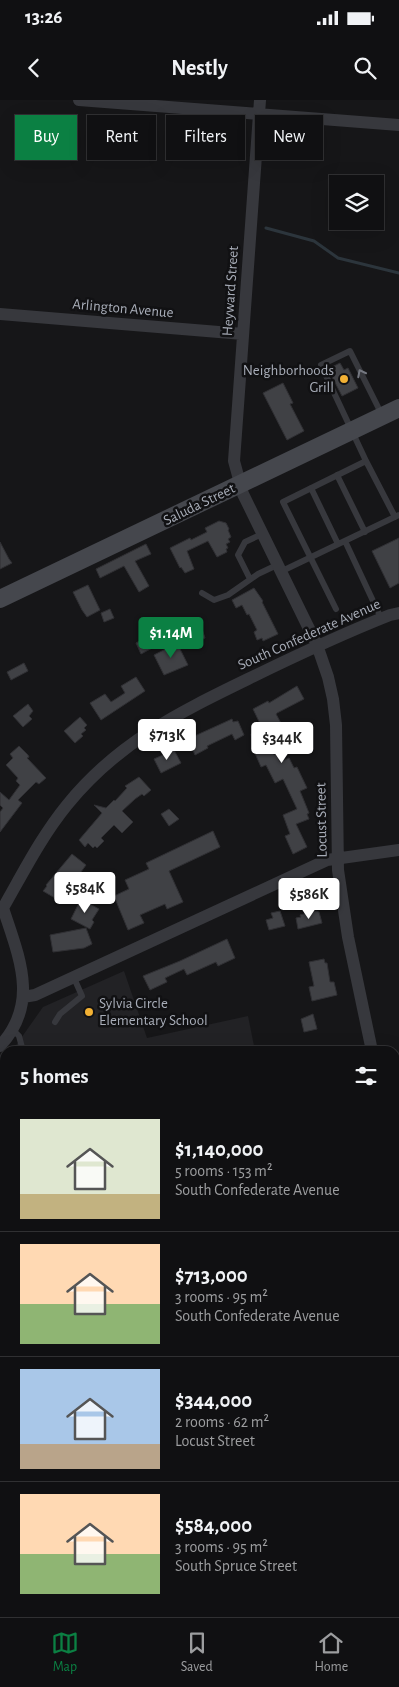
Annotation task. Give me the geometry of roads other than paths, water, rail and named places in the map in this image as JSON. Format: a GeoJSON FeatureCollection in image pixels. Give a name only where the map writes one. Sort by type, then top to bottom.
{"type":"FeatureCollection","features":[{"type":"Feature","properties":{"kind":"main road","name":"Saluda Street"},"geometry":{"type":"LineString","coordinates":[[0,600],[399,408]]}},
{"type":"Feature","properties":{"kind":"street"},"geometry":{"type":"LineString","coordinates":[[79,100],[399,125]]}},
{"type":"Feature","properties":{"kind":"street","name":"Heyward Street"},"geometry":{"type":"LineString","coordinates":[[240,485],[234,461],[260,100]]}},
{"type":"Feature","properties":{"kind":"street","name":"Arlington Avenue"},"geometry":{"type":"LineString","coordinates":[[0,314],[243,334]]}},
{"type":"Feature","properties":{"kind":"street","name":"Locust Street"},"geometry":{"type":"LineString","coordinates":[[240,485],[278,569],[317,645],[330,684],[336,724],[338,858],[342,902],[371,1046]]}},
{"type":"Feature","properties":{"kind":"street","name":"South Confederate Avenue"},"geometry":{"type":"LineString","coordinates":[[1,908],[41,841],[67,805],[94,775],[124,749],[157,726],[192,706],[317,645],[381,618],[399,613]]}},
{"type":"Feature","properties":{"kind":"street"},"geometry":{"type":"LineString","coordinates":[[23,997],[35,996],[307,868],[338,858],[399,850]]}},
{"type":"Feature","properties":{"kind":"street"},"geometry":{"type":"LineString","coordinates":[[0,1046],[13,1030],[18,1019],[24,985],[18,953],[1,908]]}},
{"type":"Feature","properties":{"kind":"lane"},"geometry":{"type":"LineString","coordinates":[[202,593],[214,600],[228,595],[258,574],[310,558],[397,516],[366,461],[321,364],[350,351],[383,416]]}},
{"type":"Feature","properties":{"kind":"lane"},"geometry":{"type":"LineString","coordinates":[[336,609],[283,502],[366,461]]}},
{"type":"Feature","properties":{"kind":"lane"},"geometry":{"type":"LineString","coordinates":[[337,475],[365,532]]}},
{"type":"Feature","properties":{"kind":"lane"},"geometry":{"type":"LineString","coordinates":[[311,488],[381,618]]}},
{"type":"Feature","properties":{"kind":"lane"},"geometry":{"type":"LineString","coordinates":[[250,579],[238,555],[245,542],[262,534]]}},
{"type":"Feature","properties":{"kind":"lane"},"geometry":{"type":"LineString","coordinates":[[55,1022],[60,1014],[82,996],[74,978]]}},
{"type":"Feature","properties":{"kind":"lane"},"geometry":{"type":"LineString","coordinates":[[13,1030],[19,1036],[22,1046]]}},
{"type":"Feature","properties":{"kind":"waterway"},"geometry":{"type":"LineString","coordinates":[[266,228],[314,241],[338,258],[399,273]]}},
{"type":"Feature","properties":{"kind":"place","name":"Neighborhoods Grill"},"geometry":{"type":"Point","coordinates":[344,379]}},
{"type":"Feature","properties":{"kind":"place","name":"Sylvia Circle Elementary School"},"geometry":{"type":"Point","coordinates":[89,1012]}}]}
